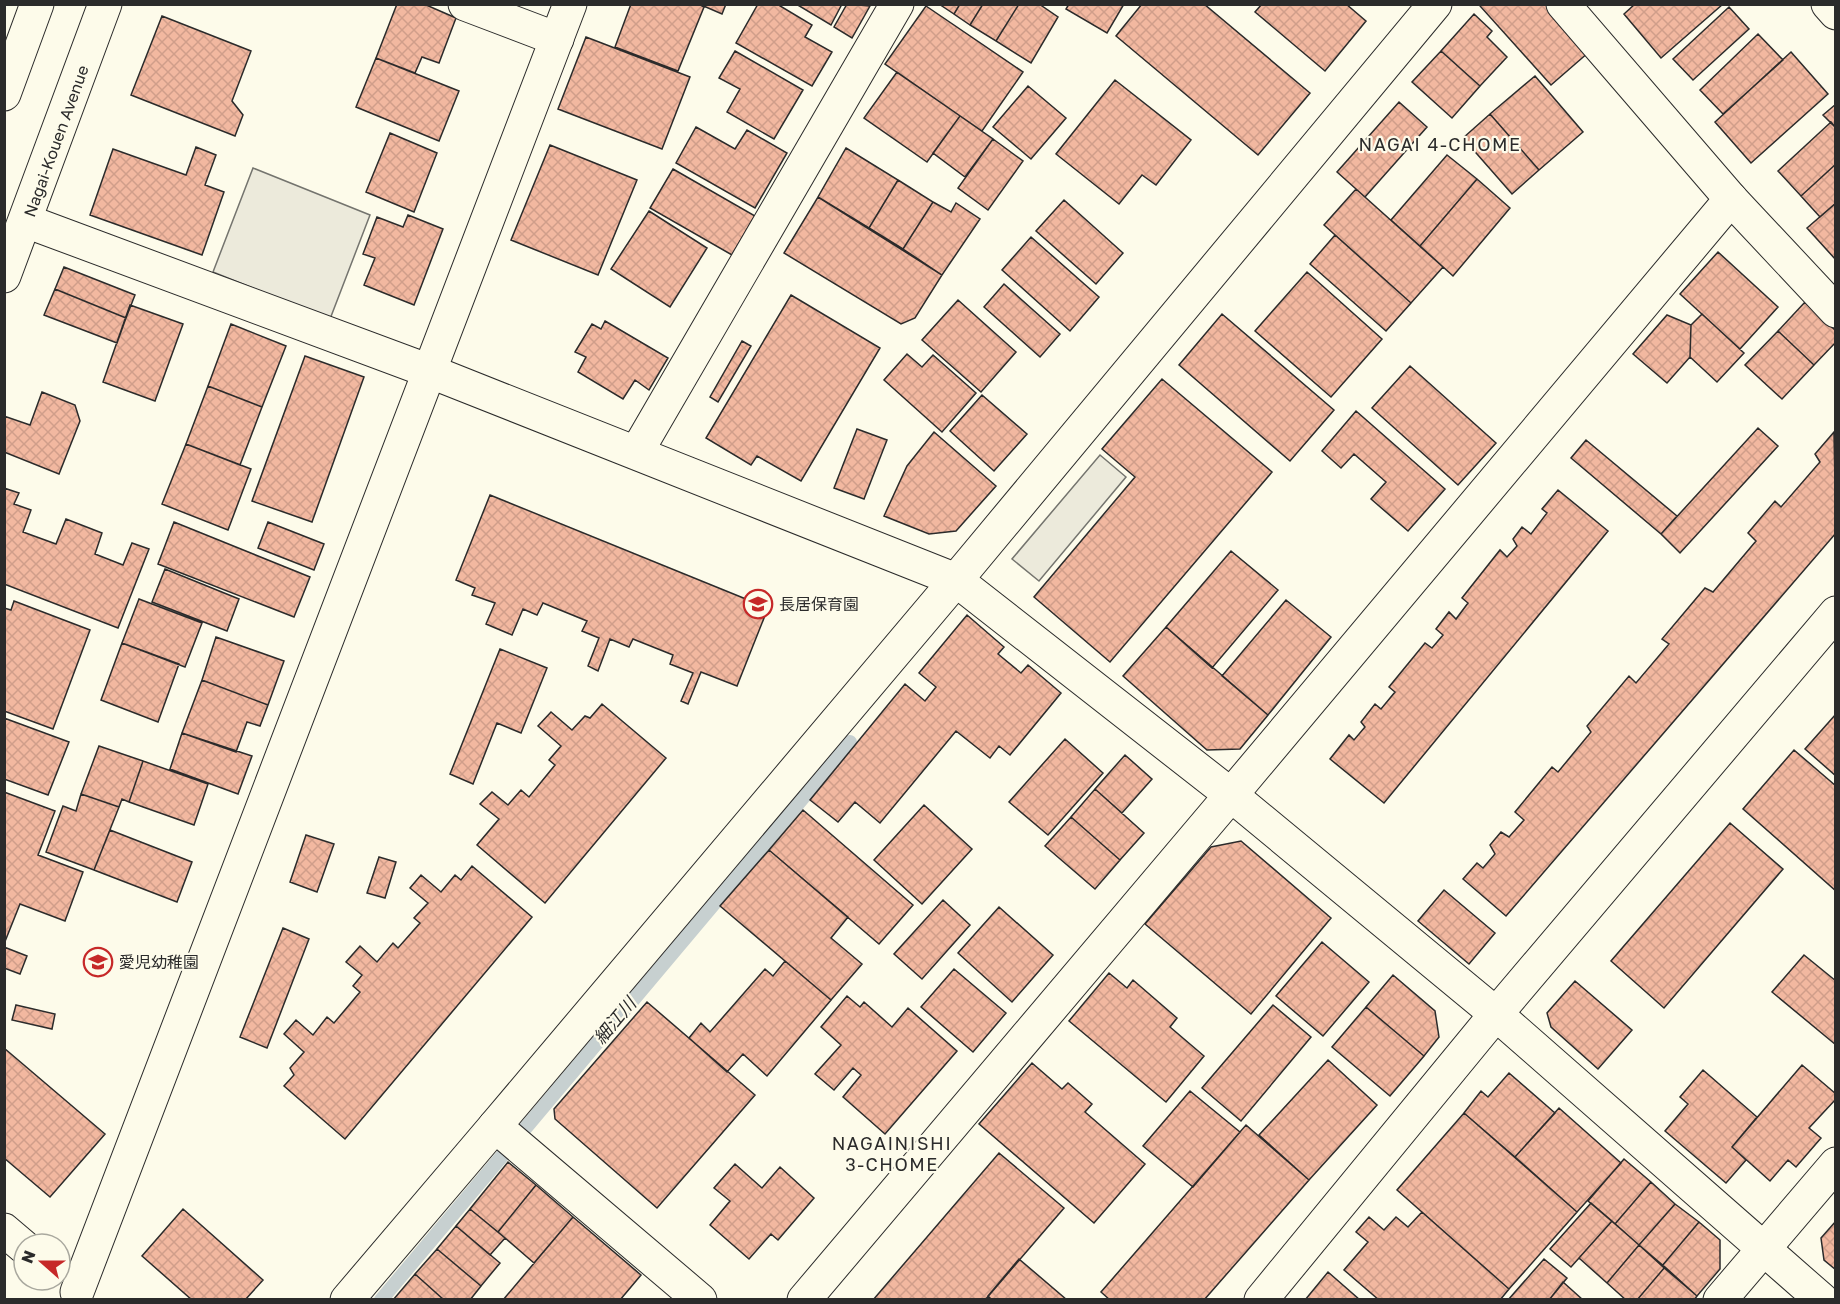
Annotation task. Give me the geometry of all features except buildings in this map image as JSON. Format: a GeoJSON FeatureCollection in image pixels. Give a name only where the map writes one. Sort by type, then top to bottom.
{"type":"FeatureCollection","features":[{"type":"Feature","properties":{"kind":"main road"},"geometry":{"type":"LineString","coordinates":[[4,94],[37,4]]}},
{"type":"Feature","properties":{"kind":"main road","name":"Nagai-Kouen Avenue"},"geometry":{"type":"LineString","coordinates":[[4,276],[105,4]]}},
{"type":"Feature","properties":{"kind":"main road"},"geometry":{"type":"LineString","coordinates":[[465,4],[557,39]]}},
{"type":"Feature","properties":{"kind":"main road"},"geometry":{"type":"LineString","coordinates":[[74,1289],[570,4]]}},
{"type":"Feature","properties":{"kind":"main road"},"geometry":{"type":"LineString","coordinates":[[636,453],[897,4]]}},
{"type":"Feature","properties":{"kind":"main road"},"geometry":{"type":"LineString","coordinates":[[346,1299],[956,580],[1436,4]]}},
{"type":"Feature","properties":{"kind":"main road"},"geometry":{"type":"LineString","coordinates":[[1563,4],[1731,200],[1836,310]]}},
{"type":"Feature","properties":{"kind":"main road"},"geometry":{"type":"LineString","coordinates":[[1828,4],[1836,13]]}},
{"type":"Feature","properties":{"kind":"main road"},"geometry":{"type":"LineString","coordinates":[[804,1299],[1731,200]]}},
{"type":"Feature","properties":{"kind":"main road"},"geometry":{"type":"LineString","coordinates":[[26,221],[429,372],[956,580],[1231,795],[1496,1014],[1822,1299]]}},
{"type":"Feature","properties":{"kind":"main road"},"geometry":{"type":"LineString","coordinates":[[1261,1299],[1496,1014],[1836,613]]}},
{"type":"Feature","properties":{"kind":"main road"},"geometry":{"type":"LineString","coordinates":[[495,1126],[700,1299]]}},
{"type":"Feature","properties":{"kind":"main road"},"geometry":{"type":"LineString","coordinates":[[1720,1299],[1836,1164]]}},
{"type":"Feature","properties":{"kind":"shaded area"},"geometry":{"type":"Polygon","coordinates":[[[253,168],[370,215],[330,319],[213,272],[253,168]]]}},
{"type":"Feature","properties":{"kind":"shaded area"},"geometry":{"type":"Polygon","coordinates":[[[1100,455],[1126,477],[1039,581],[1012,559],[1100,455]]]}},
{"type":"Feature","properties":{"kind":"waterway","name":"細江川"},"geometry":{"type":"LineString","coordinates":[[381,1300],[850,742]]}},
{"type":"Feature","properties":{"kind":"place","name":"長居保育園"},"geometry":{"type":"Point","coordinates":[758,604]}},
{"type":"Feature","properties":{"kind":"place","name":"愛児幼稚園"},"geometry":{"type":"Point","coordinates":[98,962]}},
{"type":"Feature","properties":{"kind":"district","name":"NAGAI 4-CHOME"},"geometry":{"type":"Point","coordinates":[1440,145]}},
{"type":"Feature","properties":{"kind":"district","name":"NAGAINISHI 3-CHOME"},"geometry":{"type":"Point","coordinates":[892,1154]}}]}
